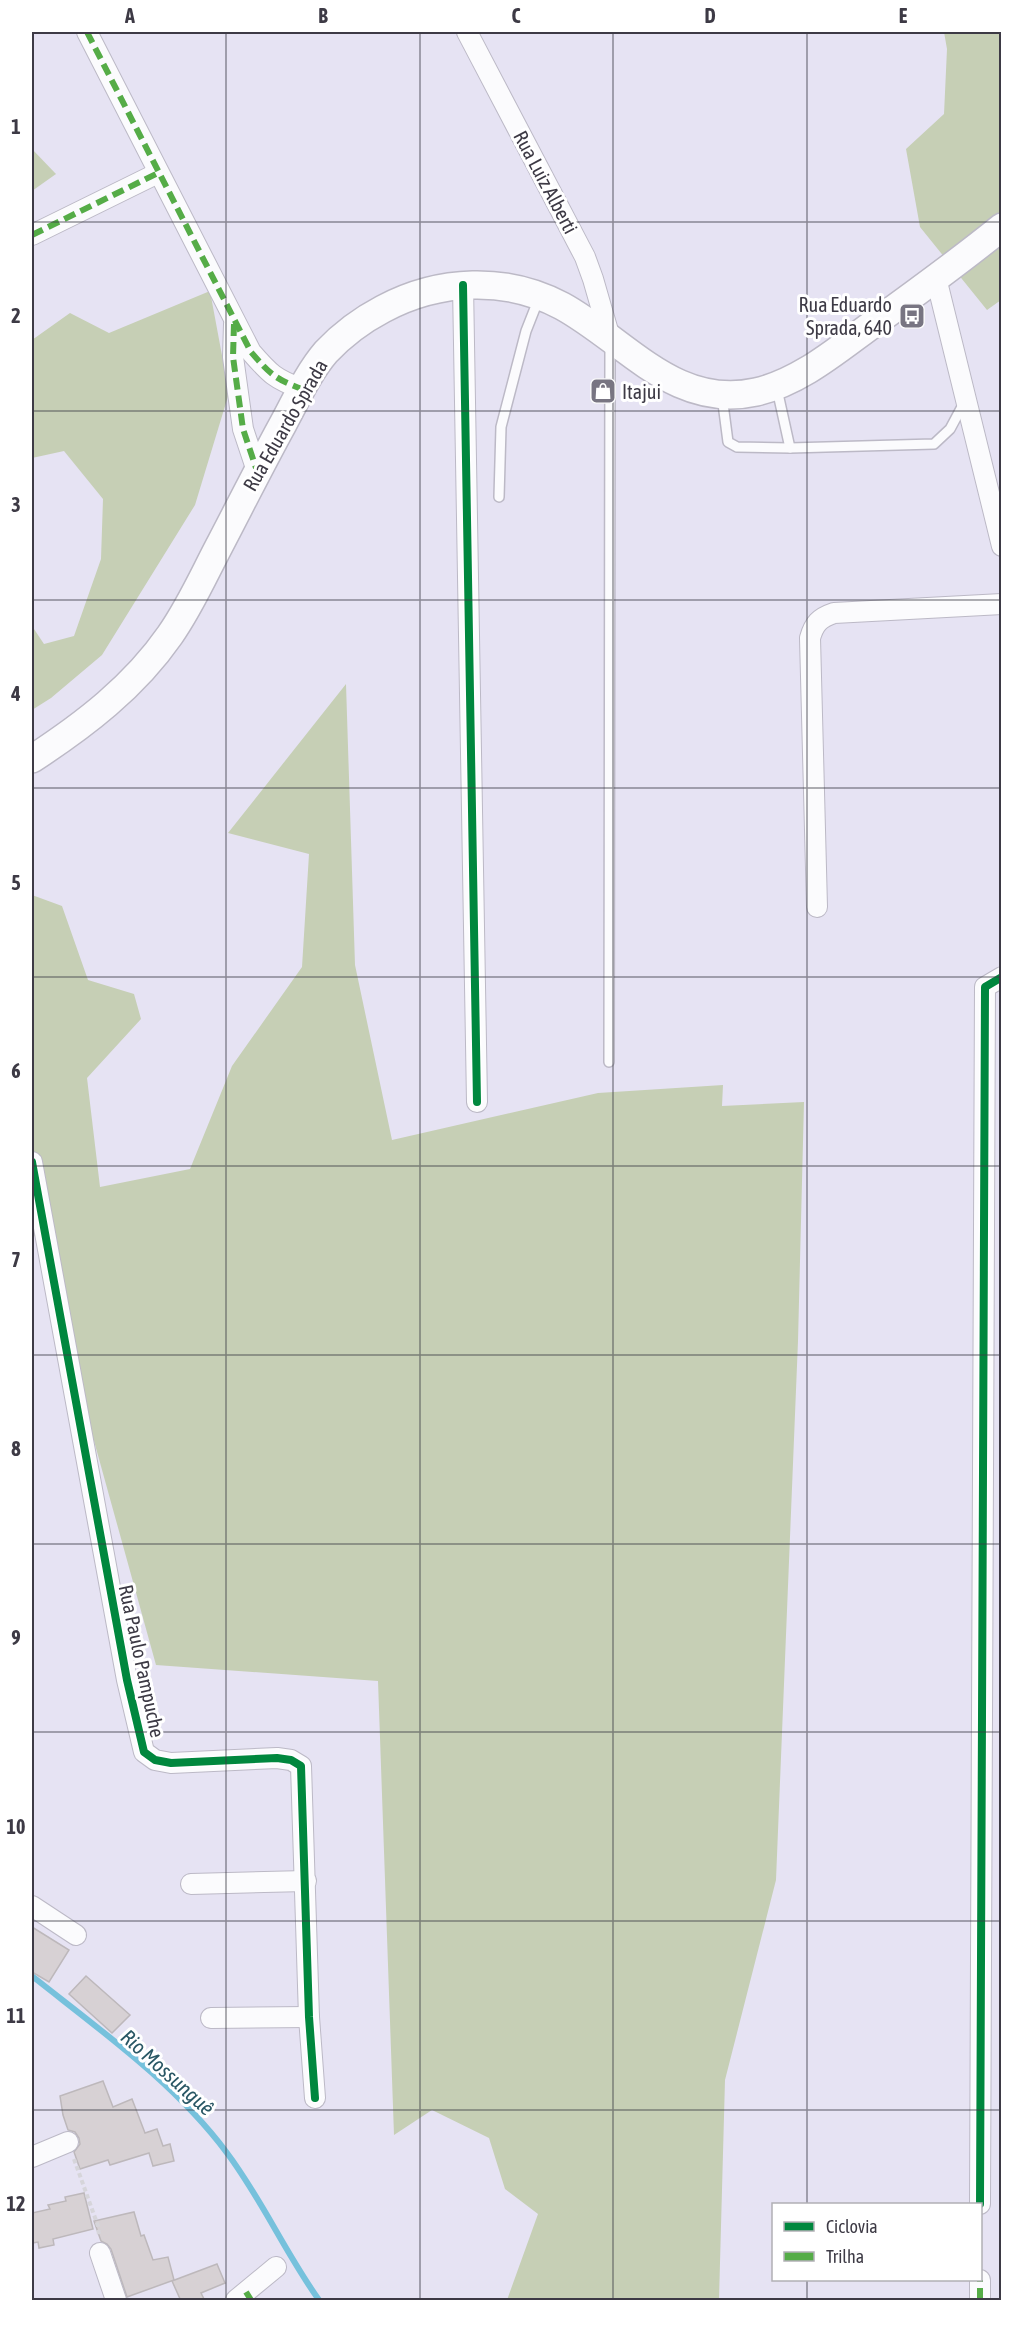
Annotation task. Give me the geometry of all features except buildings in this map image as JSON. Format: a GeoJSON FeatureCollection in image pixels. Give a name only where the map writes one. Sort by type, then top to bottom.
{"type":"FeatureCollection","features":[{"type":"Feature","properties":{"kind":"main road","name":"Rua Eduardo Sprada"},"geometry":{"type":"LineString","coordinates":[[32,759],[91,718],[118,695],[170,635],[189,604],[302,388],[326,353],[349,331],[374,315],[410,297],[463,285],[491,284],[540,296],[564,307],[641,361],[685,386],[705,394],[722,396],[758,392],[776,386],[814,366],[1002,227]]}},
{"type":"Feature","properties":{"kind":"street"},"geometry":{"type":"LineString","coordinates":[[87,32],[251,352],[270,374],[281,381],[302,388]]}},
{"type":"Feature","properties":{"kind":"street","name":"Rua Luiz Alberti"},"geometry":{"type":"LineString","coordinates":[[467,32],[585,257],[610,338]]}},
{"type":"Feature","properties":{"kind":"street"},"geometry":{"type":"LineString","coordinates":[[32,235],[158,173]]}},
{"type":"Feature","properties":{"kind":"street"},"geometry":{"type":"LineString","coordinates":[[936,278],[1002,546]]}},
{"type":"Feature","properties":{"kind":"street"},"geometry":{"type":"LineString","coordinates":[[463,285],[477,1102]]}},
{"type":"Feature","properties":{"kind":"street"},"geometry":{"type":"LineString","coordinates":[[234,321],[233,357],[241,420],[257,471]]}},
{"type":"Feature","properties":{"kind":"street"},"geometry":{"type":"LineString","coordinates":[[817,907],[810,638],[813,626],[821,618],[834,614],[1002,604]]}},
{"type":"Feature","properties":{"kind":"street"},"geometry":{"type":"LineString","coordinates":[[980,2203],[985,987],[1002,977]]}},
{"type":"Feature","properties":{"kind":"street","name":"Rua Paulo Pampuche"},"geometry":{"type":"LineString","coordinates":[[32,1161],[127,1680],[144,1752],[155,1760],[171,1763],[277,1758],[291,1760],[301,1766],[309,2017],[315,2098]]}},
{"type":"Feature","properties":{"kind":"street"},"geometry":{"type":"LineString","coordinates":[[191,1884],[306,1881]]}},
{"type":"Feature","properties":{"kind":"street"},"geometry":{"type":"LineString","coordinates":[[32,1906],[76,1935]]}},
{"type":"Feature","properties":{"kind":"street"},"geometry":{"type":"LineString","coordinates":[[211,2018],[309,2017]]}},
{"type":"Feature","properties":{"kind":"street"},"geometry":{"type":"LineString","coordinates":[[32,2157],[68,2142]]}},
{"type":"Feature","properties":{"kind":"street"},"geometry":{"type":"LineString","coordinates":[[100,2253],[116,2301]]}},
{"type":"Feature","properties":{"kind":"street"},"geometry":{"type":"LineString","coordinates":[[236,2301],[276,2267]]}},
{"type":"Feature","properties":{"kind":"street"},"geometry":{"type":"LineString","coordinates":[[980,2281],[980,2301]]}},
{"type":"Feature","properties":{"kind":"lane"},"geometry":{"type":"LineString","coordinates":[[499,496],[501,427],[526,331],[540,296]]}},
{"type":"Feature","properties":{"kind":"lane"},"geometry":{"type":"LineString","coordinates":[[609,1062],[610,338]]}},
{"type":"Feature","properties":{"kind":"lane"},"geometry":{"type":"LineString","coordinates":[[776,386],[790,448]]}},
{"type":"Feature","properties":{"kind":"lane"},"geometry":{"type":"LineString","coordinates":[[722,396],[728,442],[737,447],[790,448],[934,444],[950,429],[966,399]]}},
{"type":"Feature","properties":{"kind":"path"},"geometry":{"type":"LineString","coordinates":[[68,2142],[98,2226],[100,2253]]}},
{"type":"Feature","properties":{"kind":"green space"},"geometry":{"type":"Polygon","coordinates":[[[944,32],[1001,32],[1001,300],[987,310],[920,227],[906,149],[944,114],[947,49],[944,32]]]}},
{"type":"Feature","properties":{"kind":"green space"},"geometry":{"type":"Polygon","coordinates":[[[32,149],[56,174],[32,191],[32,149]]]}},
{"type":"Feature","properties":{"kind":"green space"},"geometry":{"type":"Polygon","coordinates":[[[210,291],[229,393],[195,505],[102,655],[51,698],[32,710],[32,626],[44,644],[74,636],[101,559],[103,499],[64,451],[32,458],[32,340],[70,313],[109,333],[210,291]]]}},
{"type":"Feature","properties":{"kind":"green space"},"geometry":{"type":"Polygon","coordinates":[[[346,684],[355,965],[392,1140],[598,1093],[723,1085],[722,1106],[804,1102],[798,1341],[776,1880],[725,2080],[719,2300],[507,2300],[538,2214],[505,2189],[489,2138],[432,2110],[394,2135],[378,1681],[156,1665],[39,1242],[32,1233],[32,895],[62,906],[88,980],[134,994],[141,1019],[87,1078],[100,1187],[190,1169],[232,1066],[302,967],[309,854],[228,833],[346,684]]]}},
{"type":"Feature","properties":{"kind":"waterway","name":"Rio Mossunguê"},"geometry":{"type":"LineString","coordinates":[[32,1976],[136,2058],[184,2103],[239,2170],[319,2300]]}},
{"type":"Feature","properties":{"kind":"marked path"},"geometry":{"type":"LineString","coordinates":[[87,32],[251,352],[274,375],[302,389]]}},
{"type":"Feature","properties":{"kind":"marked path"},"geometry":{"type":"LineString","coordinates":[[32,235],[158,173]]}},
{"type":"Feature","properties":{"kind":"marked path"},"geometry":{"type":"LineString","coordinates":[[234,324],[233,357],[243,429],[257,471]]}},
{"type":"Feature","properties":{"kind":"marked path"},"geometry":{"type":"LineString","coordinates":[[980,2281],[980,2300]]}},
{"type":"Feature","properties":{"kind":"marked path"},"geometry":{"type":"LineString","coordinates":[[246,2292],[251,2300]]}},
{"type":"Feature","properties":{"kind":"cycle path"},"geometry":{"type":"LineString","coordinates":[[463,285],[477,1102]]}},
{"type":"Feature","properties":{"kind":"cycle path"},"geometry":{"type":"LineString","coordinates":[[980,2203],[985,987],[1002,977]]}},
{"type":"Feature","properties":{"kind":"cycle path"},"geometry":{"type":"LineString","coordinates":[[32,1162],[127,1680],[144,1752],[155,1760],[171,1763],[277,1758],[291,1760],[301,1766],[309,2017],[315,2098]]}},
{"type":"Feature","properties":{"kind":"place","name":"Rua Eduardo Sprada, 640"},"geometry":{"type":"Point","coordinates":[912,316]}},
{"type":"Feature","properties":{"kind":"place","name":"Itajui"},"geometry":{"type":"Point","coordinates":[603,391]}}]}
